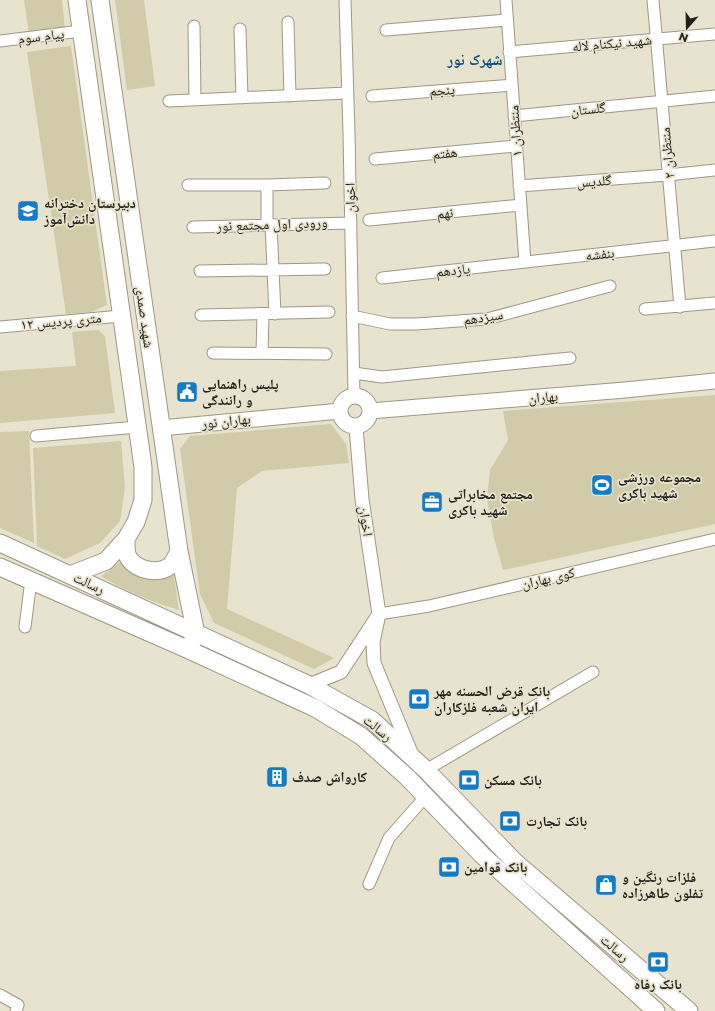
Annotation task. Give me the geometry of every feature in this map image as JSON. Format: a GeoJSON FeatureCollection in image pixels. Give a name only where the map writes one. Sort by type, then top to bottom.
{"type":"FeatureCollection","features":[{"type":"Feature","properties":{"kind":"main road","name":"شهید صمدی"},"geometry":{"type":"LineString","coordinates":[[70,574],[106,561],[126,539],[136,522],[143,500],[142,468],[137,427],[77,0]]}},
{"type":"Feature","properties":{"kind":"main road","name":"شهید صمدی"},"geometry":{"type":"LineString","coordinates":[[100,0],[179,551],[196,634]]}},
{"type":"Feature","properties":{"kind":"main road"},"geometry":{"type":"LineString","coordinates":[[98,148],[105,155],[114,154],[118,149],[120,141]]}},
{"type":"Feature","properties":{"kind":"main road"},"geometry":{"type":"LineString","coordinates":[[103,185],[110,174],[114,173],[122,176],[126,182]]}},
{"type":"Feature","properties":{"kind":"main road","name":"بهاران"},"geometry":{"type":"LineString","coordinates":[[370,411],[715,381]]}},
{"type":"Feature","properties":{"kind":"main road"},"geometry":{"type":"LineString","coordinates":[[354,396],[363,398],[370,406],[370,411],[368,420],[361,426],[356,427],[346,424],[340,416],[342,402],[354,396]]}},
{"type":"Feature","properties":{"kind":"main road","name":"بهاران نور"},"geometry":{"type":"LineString","coordinates":[[161,428],[340,411]]}},
{"type":"Feature","properties":{"kind":"main road"},"geometry":{"type":"LineString","coordinates":[[126,539],[127,554],[133,564],[145,570],[159,570],[171,565],[179,551]]}},
{"type":"Feature","properties":{"kind":"main road","name":"رسالت"},"geometry":{"type":"LineString","coordinates":[[0,543],[309,685],[372,720],[426,770],[515,862],[689,1011]]}},
{"type":"Feature","properties":{"kind":"main road","name":"رسالت"},"geometry":{"type":"LineString","coordinates":[[0,567],[189,650],[314,708],[360,736],[407,777],[482,855],[656,1011]]}},
{"type":"Feature","properties":{"kind":"main road"},"geometry":{"type":"LineString","coordinates":[[189,650],[196,634]]}},
{"type":"Feature","properties":{"kind":"street","name":"اخوان"},"geometry":{"type":"LineString","coordinates":[[344,0],[354,396]]}},
{"type":"Feature","properties":{"kind":"street","name":"منتظران ۱"},"geometry":{"type":"LineString","coordinates":[[506,0],[525,262]]}},
{"type":"Feature","properties":{"kind":"street","name":"منتظران ۲"},"geometry":{"type":"LineString","coordinates":[[653,0],[680,307]]}},
{"type":"Feature","properties":{"kind":"street"},"geometry":{"type":"LineString","coordinates":[[386,30],[507,20]]}},
{"type":"Feature","properties":{"kind":"street"},"geometry":{"type":"LineString","coordinates":[[288,22],[290,96]]}},
{"type":"Feature","properties":{"kind":"street"},"geometry":{"type":"LineString","coordinates":[[194,26],[195,100]]}},
{"type":"Feature","properties":{"kind":"street"},"geometry":{"type":"LineString","coordinates":[[240,29],[242,98]]}},
{"type":"Feature","properties":{"kind":"street","name":"پیام سوم"},"geometry":{"type":"LineString","coordinates":[[0,41],[82,31]]}},
{"type":"Feature","properties":{"kind":"street","name":"شهید نیکنام لاله"},"geometry":{"type":"LineString","coordinates":[[509,52],[715,34]]}},
{"type":"Feature","properties":{"kind":"street","name":"پنجم"},"geometry":{"type":"LineString","coordinates":[[372,96],[512,85]]}},
{"type":"Feature","properties":{"kind":"street"},"geometry":{"type":"LineString","coordinates":[[169,101],[347,93]]}},
{"type":"Feature","properties":{"kind":"street","name":"گلستان"},"geometry":{"type":"LineString","coordinates":[[514,116],[715,96]]}},
{"type":"Feature","properties":{"kind":"street","name":"هفتم"},"geometry":{"type":"LineString","coordinates":[[375,159],[516,146]]}},
{"type":"Feature","properties":{"kind":"street","name":"گلدیس"},"geometry":{"type":"LineString","coordinates":[[519,186],[715,170]]}},
{"type":"Feature","properties":{"kind":"street"},"geometry":{"type":"LineString","coordinates":[[188,185],[325,183]]}},
{"type":"Feature","properties":{"kind":"street"},"geometry":{"type":"LineString","coordinates":[[267,185],[275,314]]}},
{"type":"Feature","properties":{"kind":"street","name":"نهم"},"geometry":{"type":"LineString","coordinates":[[369,220],[521,205]]}},
{"type":"Feature","properties":{"kind":"street","name":"ورودی اول مجتمع نور"},"geometry":{"type":"LineString","coordinates":[[193,227],[350,223]]}},
{"type":"Feature","properties":{"kind":"street","name":"بنفشه"},"geometry":{"type":"LineString","coordinates":[[525,262],[715,241]]}},
{"type":"Feature","properties":{"kind":"street","name":"یازدهم"},"geometry":{"type":"LineString","coordinates":[[382,278],[525,262]]}},
{"type":"Feature","properties":{"kind":"street"},"geometry":{"type":"LineString","coordinates":[[200,271],[326,269]]}},
{"type":"Feature","properties":{"kind":"street","name":"سیزدهم"},"geometry":{"type":"LineString","coordinates":[[352,316],[390,324],[416,324],[487,319],[610,286]]}},
{"type":"Feature","properties":{"kind":"street"},"geometry":{"type":"LineString","coordinates":[[645,309],[715,303]]}},
{"type":"Feature","properties":{"kind":"street"},"geometry":{"type":"LineString","coordinates":[[201,315],[329,312]]}},
{"type":"Feature","properties":{"kind":"street"},"geometry":{"type":"LineString","coordinates":[[262,353],[263,314]]}},
{"type":"Feature","properties":{"kind":"street","name":"۱۲ متری پردیس"},"geometry":{"type":"LineString","coordinates":[[0,327],[121,316]]}},
{"type":"Feature","properties":{"kind":"street"},"geometry":{"type":"LineString","coordinates":[[212,353],[326,354]]}},
{"type":"Feature","properties":{"kind":"street"},"geometry":{"type":"LineString","coordinates":[[354,373],[382,377],[570,358]]}},
{"type":"Feature","properties":{"kind":"street"},"geometry":{"type":"LineString","coordinates":[[36,436],[137,427]]}},
{"type":"Feature","properties":{"kind":"street","name":"اخوان"},"geometry":{"type":"LineString","coordinates":[[356,427],[362,499],[379,614]]}},
{"type":"Feature","properties":{"kind":"street","name":"کوی بهاران"},"geometry":{"type":"LineString","coordinates":[[379,614],[429,606],[715,539]]}},
{"type":"Feature","properties":{"kind":"street"},"geometry":{"type":"LineString","coordinates":[[25,627],[31,580]]}},
{"type":"Feature","properties":{"kind":"street"},"geometry":{"type":"LineString","coordinates":[[309,685],[341,672],[379,614]]}},
{"type":"Feature","properties":{"kind":"street"},"geometry":{"type":"LineString","coordinates":[[379,614],[373,642],[374,663],[413,758]]}},
{"type":"Feature","properties":{"kind":"street"},"geometry":{"type":"LineString","coordinates":[[426,770],[593,672]]}},
{"type":"Feature","properties":{"kind":"street"},"geometry":{"type":"LineString","coordinates":[[369,884],[389,838],[426,796]]}},
{"type":"Feature","properties":{"kind":"street"},"geometry":{"type":"LineString","coordinates":[[0,995],[17,1008]]}},
{"type":"Feature","properties":{"kind":"shaded area"},"geometry":{"type":"Polygon","coordinates":[[[24,0],[62,0],[65,29],[29,33],[24,0]]]}},
{"type":"Feature","properties":{"kind":"shaded area"},"geometry":{"type":"Polygon","coordinates":[[[115,0],[144,0],[155,86],[127,90],[115,0]]]}},
{"type":"Feature","properties":{"kind":"shaded area"},"geometry":{"type":"Polygon","coordinates":[[[71,46],[107,305],[91,312],[66,314],[27,52],[71,46]]]}},
{"type":"Feature","properties":{"kind":"shaded area"},"geometry":{"type":"Polygon","coordinates":[[[98,330],[105,336],[115,413],[0,423],[0,371],[76,366],[72,332],[98,330]]]}},
{"type":"Feature","properties":{"kind":"shaded area","name":"مجموعه ورزشی شهید باکری"},"geometry":{"type":"Polygon","coordinates":[[[715,395],[715,524],[503,570],[494,538],[487,499],[490,470],[508,440],[503,411],[715,395]]]}},
{"type":"Feature","properties":{"kind":"shaded area"},"geometry":{"type":"Polygon","coordinates":[[[331,424],[346,444],[349,463],[262,471],[237,488],[227,609],[334,658],[314,669],[214,623],[200,594],[180,449],[190,436],[331,424]]]}},
{"type":"Feature","properties":{"kind":"shaded area"},"geometry":{"type":"Polygon","coordinates":[[[29,431],[34,543],[0,528],[0,432],[29,431]]]}},
{"type":"Feature","properties":{"kind":"shaded area"},"geometry":{"type":"Polygon","coordinates":[[[121,441],[125,488],[120,521],[100,543],[65,559],[37,546],[33,448],[121,441]]]}},
{"type":"Feature","properties":{"kind":"shaded area"},"geometry":{"type":"Polygon","coordinates":[[[123,560],[133,572],[145,577],[151,578],[174,575],[179,610],[139,596],[101,576],[123,560]]]}},
{"type":"Feature","properties":{"kind":"place","name":"دبیرستان دخترانه دانش‌آموز"},"geometry":{"type":"Point","coordinates":[28,211]}},
{"type":"Feature","properties":{"kind":"place","name":"پلیس راهنمایی و رانندگی"},"geometry":{"type":"Point","coordinates":[187,392]}},
{"type":"Feature","properties":{"kind":"place","name":"مجموعه ورزشی شهید باکری"},"geometry":{"type":"Point","coordinates":[602,485]}},
{"type":"Feature","properties":{"kind":"place","name":"مجتمع مخابراتی شهید باکری"},"geometry":{"type":"Point","coordinates":[432,502]}},
{"type":"Feature","properties":{"kind":"place","name":"بانک قرض الحسنه مهر ایران شعبه فلزکاران"},"geometry":{"type":"Point","coordinates":[419,699]}},
{"type":"Feature","properties":{"kind":"place","name":"کارواش صدف"},"geometry":{"type":"Point","coordinates":[277,777]}},
{"type":"Feature","properties":{"kind":"place","name":"بانک مسکن"},"geometry":{"type":"Point","coordinates":[469,780]}},
{"type":"Feature","properties":{"kind":"place","name":"بانک تجارت"},"geometry":{"type":"Point","coordinates":[510,821]}},
{"type":"Feature","properties":{"kind":"place","name":"بانک قوامین"},"geometry":{"type":"Point","coordinates":[449,867]}},
{"type":"Feature","properties":{"kind":"place","name":"فلزات رنگین و تفلون طاهرزاده"},"geometry":{"type":"Point","coordinates":[606,885]}},
{"type":"Feature","properties":{"kind":"place","name":"بانک رفاه"},"geometry":{"type":"Point","coordinates":[658,962]}},
{"type":"Feature","properties":{"kind":"district","name":"شهرک نور"},"geometry":{"type":"Point","coordinates":[475,59]}}]}
